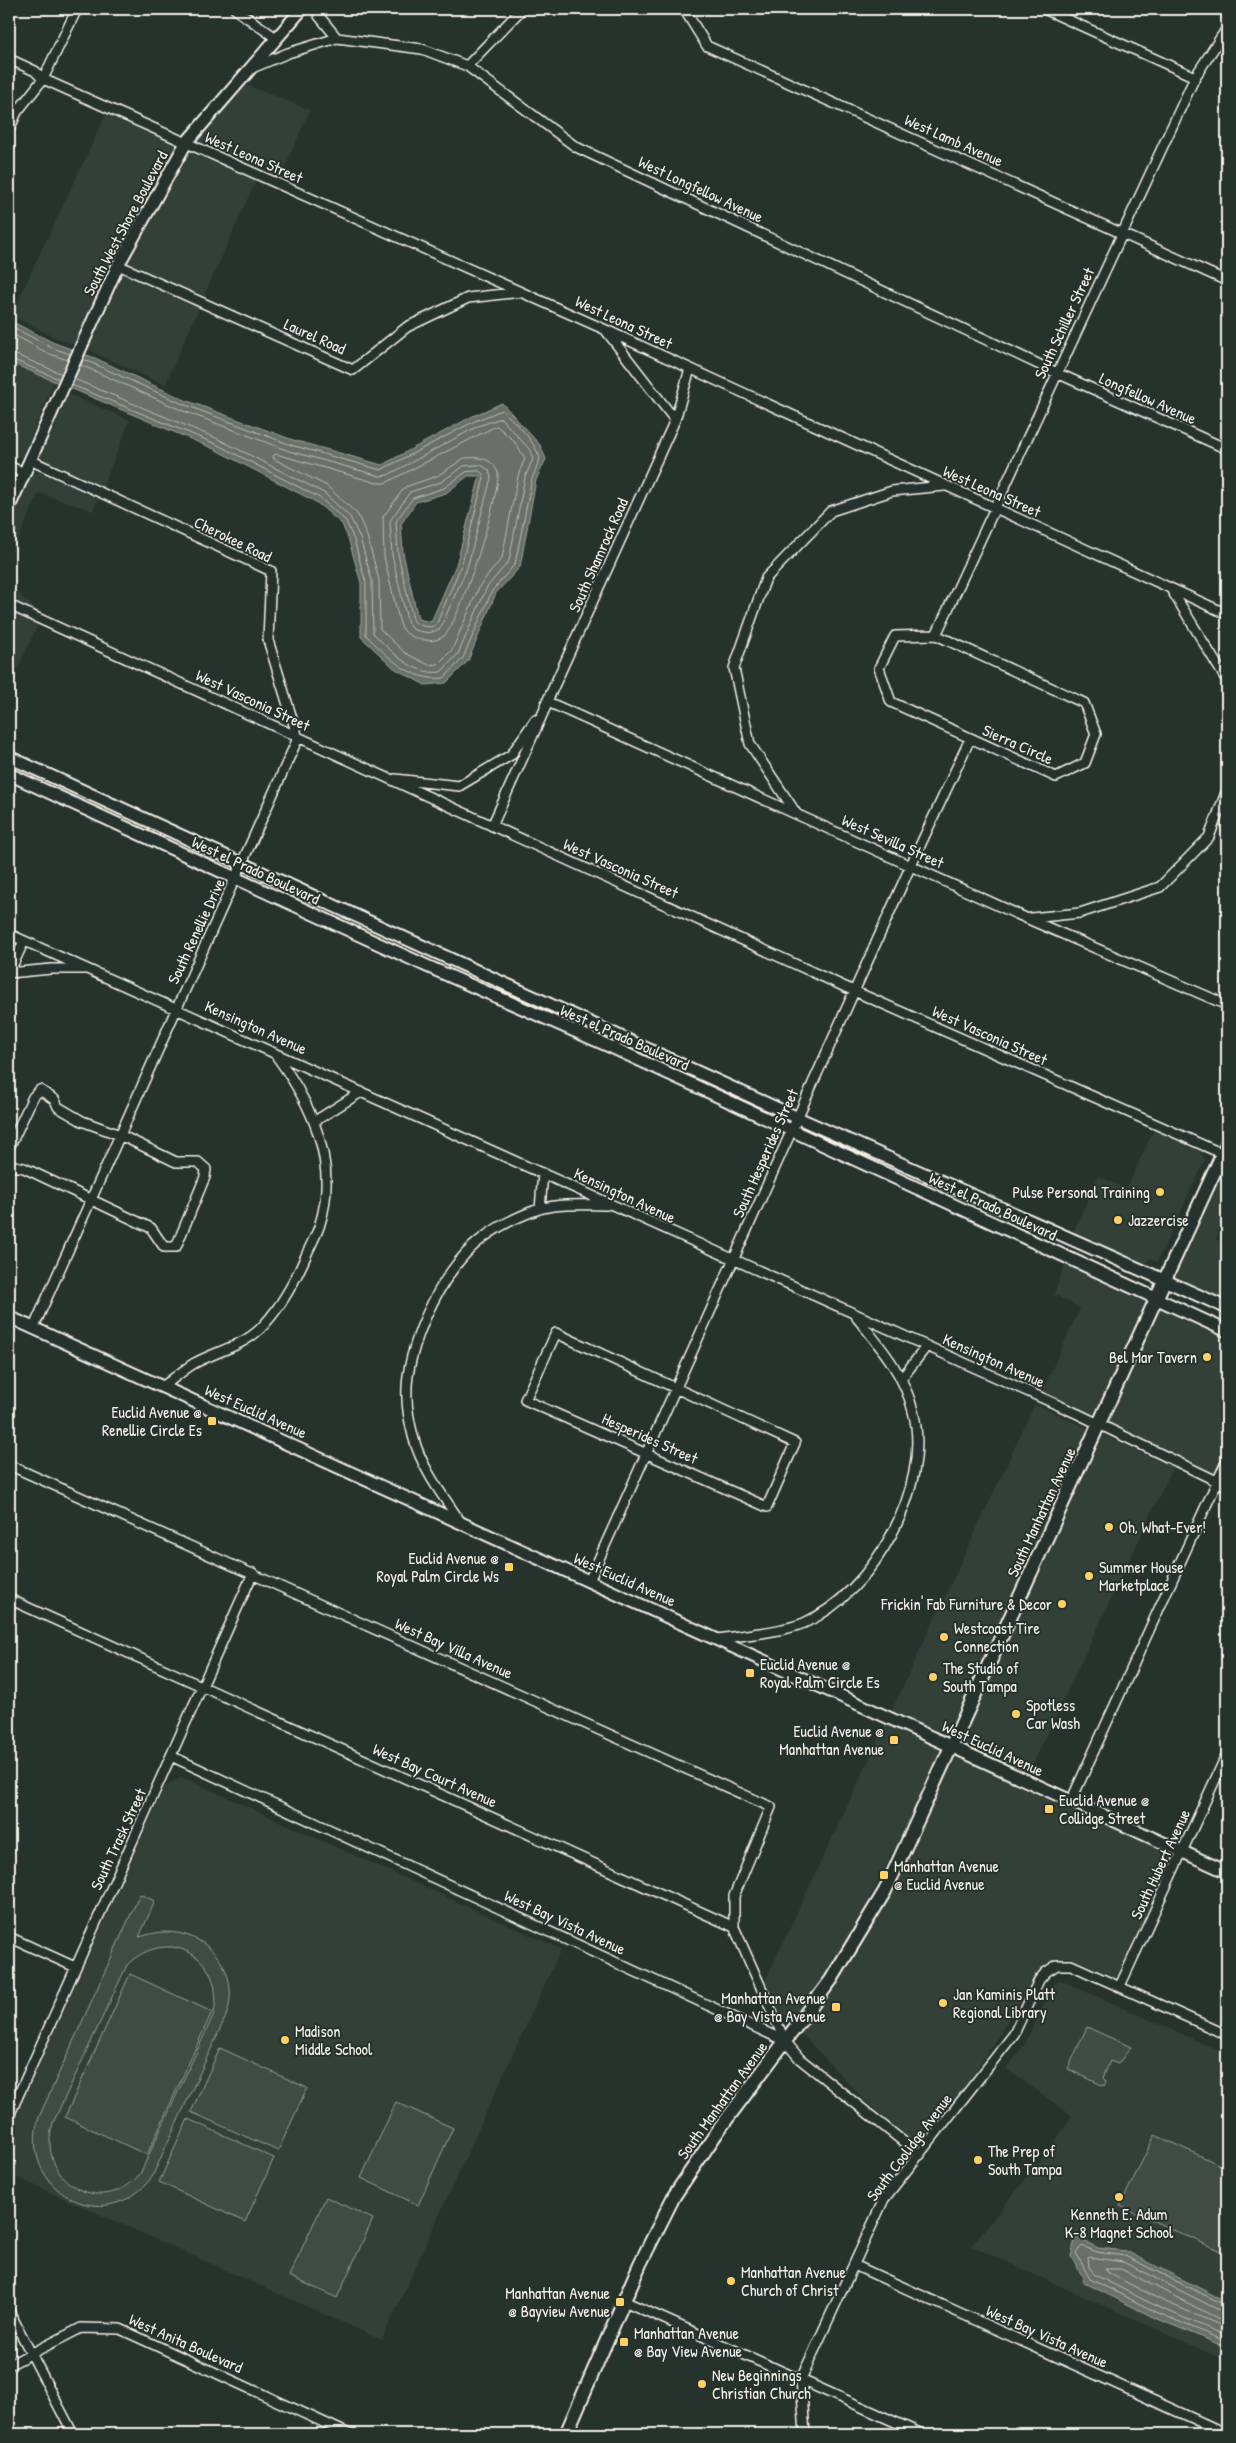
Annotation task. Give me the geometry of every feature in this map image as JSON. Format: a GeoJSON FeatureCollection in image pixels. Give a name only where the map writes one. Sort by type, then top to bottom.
{"type":"FeatureCollection","features":[{"type":"Feature","properties":{"kind":"main road","name":"South Manhattan Avenue"},"geometry":{"type":"LineString","coordinates":[[566,2434],[624,2301],[674,2196],[720,2128],[832,1980],[862,1932],[901,1858],[950,1746],[1099,1425],[1163,1280],[1226,1149]]}},
{"type":"Feature","properties":{"kind":"street"},"geometry":{"type":"LineString","coordinates":[[9,130],[17,112],[43,79],[77,9]]}},
{"type":"Feature","properties":{"kind":"street"},"geometry":{"type":"LineString","coordinates":[[234,9],[276,38]]}},
{"type":"Feature","properties":{"kind":"street","name":"South West Shore Boulevard"},"geometry":{"type":"LineString","coordinates":[[9,507],[118,265],[186,143],[302,9]]}},
{"type":"Feature","properties":{"kind":"street"},"geometry":{"type":"LineString","coordinates":[[316,9],[319,16],[337,38]]}},
{"type":"Feature","properties":{"kind":"street"},"geometry":{"type":"LineString","coordinates":[[467,66],[522,9]]}},
{"type":"Feature","properties":{"kind":"street","name":"West Lamb Avenue"},"geometry":{"type":"LineString","coordinates":[[684,9],[707,46],[1227,280]]}},
{"type":"Feature","properties":{"kind":"street"},"geometry":{"type":"LineString","coordinates":[[1044,9],[1195,77]]}},
{"type":"Feature","properties":{"kind":"street","name":"South Schiller Street"},"geometry":{"type":"LineString","coordinates":[[936,635],[1195,77],[1227,28]]}},
{"type":"Feature","properties":{"kind":"street","name":"West Longfellow Avenue"},"geometry":{"type":"LineString","coordinates":[[250,69],[288,53],[337,38],[422,49],[467,66],[576,147],[1057,374]]}},
{"type":"Feature","properties":{"kind":"street","name":"West Leona Street"},"geometry":{"type":"LineString","coordinates":[[9,59],[36,71],[43,79],[522,292],[1227,614]]}},
{"type":"Feature","properties":{"kind":"street","name":"Laurel Road"},"geometry":{"type":"LineString","coordinates":[[118,265],[353,370],[407,327],[468,298],[522,292]]}},
{"type":"Feature","properties":{"kind":"street"},"geometry":{"type":"LineString","coordinates":[[606,330],[675,420]]}},
{"type":"Feature","properties":{"kind":"street","name":"South Shamrock Road"},"geometry":{"type":"LineString","coordinates":[[492,826],[675,420],[690,369]]}},
{"type":"Feature","properties":{"kind":"street","name":"Longfellow Avenue"},"geometry":{"type":"LineString","coordinates":[[1057,374],[1227,449]]}},
{"type":"Feature","properties":{"kind":"street","name":"Cherokee Road"},"geometry":{"type":"LineString","coordinates":[[30,460],[270,571],[268,640],[298,738]]}},
{"type":"Feature","properties":{"kind":"street"},"geometry":{"type":"LineString","coordinates":[[9,466],[24,473]]}},
{"type":"Feature","properties":{"kind":"street"},"geometry":{"type":"LineString","coordinates":[[796,814],[750,744],[734,668],[766,578],[831,510],[892,491],[944,486]]}},
{"type":"Feature","properties":{"kind":"street"},"geometry":{"type":"LineString","coordinates":[[1171,589],[1227,681]]}},
{"type":"Feature","properties":{"kind":"street","name":"West Vasconia Street"},"geometry":{"type":"LineString","coordinates":[[9,605],[854,991],[1226,1149]]}},
{"type":"Feature","properties":{"kind":"street","name":"Sierra Circle"},"geometry":{"type":"LineString","coordinates":[[936,635],[1084,703],[1096,734],[1085,763],[1056,777],[891,702],[879,668],[895,636],[936,635]]}},
{"type":"Feature","properties":{"kind":"street","name":"South Shamrock Road"},"geometry":{"type":"LineString","coordinates":[[388,779],[459,786],[511,755],[548,702]]}},
{"type":"Feature","properties":{"kind":"street","name":"West Sevilla Street"},"geometry":{"type":"LineString","coordinates":[[548,702],[1028,919],[1227,1005]]}},
{"type":"Feature","properties":{"kind":"street","name":"South Renellie Drive"},"geometry":{"type":"LineString","coordinates":[[33,1329],[298,738]]}},
{"type":"Feature","properties":{"kind":"street","name":"South Hesperides Street"},"geometry":{"type":"LineString","coordinates":[[588,1581],[648,1453],[910,866],[970,739]]}},
{"type":"Feature","properties":{"kind":"street","name":"West el Prado Boulevard"},"geometry":{"type":"LineString","coordinates":[[9,757],[798,1118],[1225,1307]]}},
{"type":"Feature","properties":{"kind":"street","name":"West el Prado Boulevard"},"geometry":{"type":"LineString","coordinates":[[9,774],[429,967],[611,1047],[1227,1331]]}},
{"type":"Feature","properties":{"kind":"street"},"geometry":{"type":"LineString","coordinates":[[1028,919],[1080,913],[1160,886],[1209,838],[1227,790]]}},
{"type":"Feature","properties":{"kind":"street"},"geometry":{"type":"LineString","coordinates":[[97,814],[104,801]]}},
{"type":"Feature","properties":{"kind":"street","name":"Kensington Avenue"},"geometry":{"type":"LineString","coordinates":[[9,934],[273,1051],[855,1316],[926,1346],[1227,1486]]}},
{"type":"Feature","properties":{"kind":"street"},"geometry":{"type":"LineString","coordinates":[[9,973],[24,941]]}},
{"type":"Feature","properties":{"kind":"street"},"geometry":{"type":"LineString","coordinates":[[429,967],[435,951]]}},
{"type":"Feature","properties":{"kind":"street"},"geometry":{"type":"LineString","coordinates":[[9,973],[51,969],[91,969]]}},
{"type":"Feature","properties":{"kind":"street"},"geometry":{"type":"LineString","coordinates":[[611,1047],[616,1034]]}},
{"type":"Feature","properties":{"kind":"street"},"geometry":{"type":"LineString","coordinates":[[162,1387],[193,1364],[227,1350],[259,1329],[280,1304],[298,1274],[319,1226],[325,1200],[327,1169],[315,1121],[296,1083],[273,1051]]}},
{"type":"Feature","properties":{"kind":"street"},"geometry":{"type":"LineString","coordinates":[[9,1148],[33,1097],[40,1090],[55,1100],[58,1107],[68,1114],[176,1162],[198,1162],[206,1169],[205,1178],[176,1247],[164,1248],[151,1228],[24,1168],[15,1166],[9,1168]]}},
{"type":"Feature","properties":{"kind":"street"},"geometry":{"type":"LineString","coordinates":[[315,1121],[361,1092]]}},
{"type":"Feature","properties":{"kind":"street"},"geometry":{"type":"LineString","coordinates":[[540,1209],[543,1173]]}},
{"type":"Feature","properties":{"kind":"street"},"geometry":{"type":"LineString","coordinates":[[946,1202],[954,1187]]}},
{"type":"Feature","properties":{"kind":"street"},"geometry":{"type":"LineString","coordinates":[[460,1521],[434,1484],[413,1437],[406,1398],[410,1366],[419,1334],[438,1292],[458,1262],[479,1241],[507,1223],[540,1209],[578,1205],[610,1205]]}},
{"type":"Feature","properties":{"kind":"street"},"geometry":{"type":"LineString","coordinates":[[1096,1272],[1104,1254]]}},
{"type":"Feature","properties":{"kind":"street"},"geometry":{"type":"LineString","coordinates":[[1216,1326],[1225,1307]]}},
{"type":"Feature","properties":{"kind":"street"},"geometry":{"type":"LineString","coordinates":[[718,1639],[804,1623],[837,1602],[856,1587],[870,1570],[884,1548],[906,1501],[914,1470],[917,1438],[914,1412],[902,1378],[883,1349],[855,1316]]}},
{"type":"Feature","properties":{"kind":"street","name":"West Euclid Avenue"},"geometry":{"type":"LineString","coordinates":[[9,1317],[1227,1872]]}},
{"type":"Feature","properties":{"kind":"street","name":"Hesperides Street"},"geometry":{"type":"LineString","coordinates":[[556,1333],[676,1389],[795,1443],[767,1507],[525,1400],[556,1333]]}},
{"type":"Feature","properties":{"kind":"street"},"geometry":{"type":"LineString","coordinates":[[902,1378],[926,1346]]}},
{"type":"Feature","properties":{"kind":"street"},"geometry":{"type":"LineString","coordinates":[[1071,1801],[1227,1460]]}},
{"type":"Feature","properties":{"kind":"street","name":"West Bay Villa Avenue"},"geometry":{"type":"LineString","coordinates":[[9,1465],[771,1807],[734,1896],[734,1927]]}},
{"type":"Feature","properties":{"kind":"street","name":"South Trask Street"},"geometry":{"type":"LineString","coordinates":[[9,2116],[75,1967],[173,1756],[253,1573]]}},
{"type":"Feature","properties":{"kind":"street","name":"West Bay Court Avenue"},"geometry":{"type":"LineString","coordinates":[[9,1599],[734,1927]]}},
{"type":"Feature","properties":{"kind":"street","name":"South Hubert Avenue"},"geometry":{"type":"LineString","coordinates":[[1120,1986],[1227,1754]]}},
{"type":"Feature","properties":{"kind":"street","name":"West Bay Vista Avenue"},"geometry":{"type":"LineString","coordinates":[[173,1756],[785,2041],[800,2059],[875,2117],[920,2155]]}},
{"type":"Feature","properties":{"kind":"street"},"geometry":{"type":"LineString","coordinates":[[734,1927],[785,2041]]}},
{"type":"Feature","properties":{"kind":"street"},"geometry":{"type":"LineString","coordinates":[[9,1937],[75,1967]]}},
{"type":"Feature","properties":{"kind":"street","name":"South Coolidge Avenue"},"geometry":{"type":"LineString","coordinates":[[805,2434],[801,2379],[884,2200],[1014,2034],[1039,1980],[1046,1972],[1057,1965],[1071,1965],[1120,1986]]}},
{"type":"Feature","properties":{"kind":"street"},"geometry":{"type":"LineString","coordinates":[[1120,1986],[1227,2035]]}},
{"type":"Feature","properties":{"kind":"street","name":"West Bay Vista Avenue"},"geometry":{"type":"LineString","coordinates":[[854,2264],[1227,2434]]}},
{"type":"Feature","properties":{"kind":"street"},"geometry":{"type":"LineString","coordinates":[[624,2301],[922,2434]]}},
{"type":"Feature","properties":{"kind":"street"},"geometry":{"type":"LineString","coordinates":[[9,2312],[73,2434]]}},
{"type":"Feature","properties":{"kind":"street","name":"West Anita Boulevard"},"geometry":{"type":"LineString","coordinates":[[9,2365],[81,2328],[120,2329],[349,2434]]}},
{"type":"Feature","properties":{"kind":"shaded area"},"geometry":{"type":"Polygon","coordinates":[[[244,84],[310,110],[283,172],[262,166],[261,169],[196,140],[244,84]]]}},
{"type":"Feature","properties":{"kind":"shaded area"},"geometry":{"type":"Polygon","coordinates":[[[106,114],[178,146],[115,257],[75,345],[54,337],[11,315],[106,114]]]}},
{"type":"Feature","properties":{"kind":"shaded area"},"geometry":{"type":"Polygon","coordinates":[[[188,151],[256,181],[204,296],[126,262],[188,151]]]}},
{"type":"Feature","properties":{"kind":"shaded area"},"geometry":{"type":"Polygon","coordinates":[[[120,273],[199,308],[165,385],[86,349],[120,273]]]}},
{"type":"Feature","properties":{"kind":"shaded area"},"geometry":{"type":"Polygon","coordinates":[[[9,359],[55,380],[24,455],[10,461],[9,359]]]}},
{"type":"Feature","properties":{"kind":"shaded area"},"geometry":{"type":"Polygon","coordinates":[[[66,393],[130,420],[103,487],[45,460],[41,456],[41,449],[66,393]]]}},
{"type":"Feature","properties":{"kind":"shaded area"},"geometry":{"type":"Polygon","coordinates":[[[41,472],[98,498],[93,511],[39,493],[9,560],[9,520],[30,473],[41,472]]]}},
{"type":"Feature","properties":{"kind":"shaded area"},"geometry":{"type":"Polygon","coordinates":[[[9,588],[13,589],[41,613],[9,598],[9,588]]]}},
{"type":"Feature","properties":{"kind":"shaded area"},"geometry":{"type":"Polygon","coordinates":[[[9,612],[38,625],[9,687],[9,612]]]}},
{"type":"Feature","properties":{"kind":"shaded area"},"geometry":{"type":"Polygon","coordinates":[[[1154,1130],[1201,1152],[1205,1160],[1157,1262],[1150,1258],[1146,1265],[1096,1242],[1086,1243],[1071,1237],[1098,1176],[1126,1189],[1154,1130]]]}},
{"type":"Feature","properties":{"kind":"shaded area"},"geometry":{"type":"Polygon","coordinates":[[[1227,1158],[1227,1209],[1216,1239],[1227,1244],[1227,1301],[1171,1277],[1227,1158]]]}},
{"type":"Feature","properties":{"kind":"shaded area"},"geometry":{"type":"Polygon","coordinates":[[[1065,1264],[1147,1303],[1096,1418],[1041,1393],[1080,1308],[1054,1294],[1065,1264]]]}},
{"type":"Feature","properties":{"kind":"shaded area"},"geometry":{"type":"Polygon","coordinates":[[[1157,1307],[1227,1338],[1227,1447],[1215,1473],[1106,1423],[1157,1307]]]}},
{"type":"Feature","properties":{"kind":"shaded area"},"geometry":{"type":"Polygon","coordinates":[[[1035,1404],[1091,1430],[948,1738],[891,1712],[1035,1404]]]}},
{"type":"Feature","properties":{"kind":"shaded area"},"geometry":{"type":"Polygon","coordinates":[[[1101,1434],[1173,1467],[1028,1775],[958,1742],[1101,1434]]]}},
{"type":"Feature","properties":{"kind":"shaded area"},"geometry":{"type":"Polygon","coordinates":[[[886,1723],[943,1749],[849,1941],[791,2022],[776,2007],[765,1981],[886,1723]]]}},
{"type":"Feature","properties":{"kind":"shaded area"},"geometry":{"type":"Polygon","coordinates":[[[953,1754],[1174,1855],[1118,1978],[1069,1957],[1055,1960],[1042,1967],[965,2088],[919,2146],[865,2101],[799,2031],[858,1946],[953,1754]]]}},
{"type":"Feature","properties":{"kind":"shaded area","name":"Madison Middle School"},"geometry":{"type":"Polygon","coordinates":[[[182,1777],[561,1949],[382,2340],[9,2174],[9,2130],[165,1786],[182,1777]]]}},
{"type":"Feature","properties":{"kind":"shaded area"},"geometry":{"type":"Polygon","coordinates":[[[140,1894],[155,1901],[139,1937],[162,1932],[181,1934],[196,1939],[208,1947],[226,1971],[230,1985],[230,2000],[226,2016],[152,2177],[133,2195],[111,2204],[90,2205],[69,2198],[52,2184],[40,2166],[35,2143],[39,2117],[140,1894]],[[173,1947],[154,1949],[143,1953],[127,1965],[53,2123],[50,2143],[54,2161],[62,2176],[75,2187],[91,2193],[107,2193],[124,2187],[140,2174],[213,2016],[215,1993],[209,1972],[203,1963],[185,1950],[173,1947]]]}},
{"type":"Feature","properties":{"kind":"shaded area"},"geometry":{"type":"Polygon","coordinates":[[[130,1974],[212,2012],[147,2155],[65,2117],[130,1974]]]}},
{"type":"Feature","properties":{"kind":"shaded area","name":"Kenneth E. Adum K-8 Magnet School"},"geometry":{"type":"Polygon","coordinates":[[[1060,1980],[1227,2054],[1227,2361],[971,2246],[1050,2149],[1072,2116],[1006,2069],[1025,2044],[1053,1985],[1060,1980]]]}},
{"type":"Feature","properties":{"kind":"shaded area"},"geometry":{"type":"Polygon","coordinates":[[[1087,2027],[1131,2047],[1118,2064],[1110,2061],[1103,2078],[1106,2081],[1104,2086],[1068,2069],[1087,2027]]]}},
{"type":"Feature","properties":{"kind":"shaded area"},"geometry":{"type":"Polygon","coordinates":[[[220,2048],[307,2088],[278,2151],[191,2112],[220,2048]]]}},
{"type":"Feature","properties":{"kind":"shaded area"},"geometry":{"type":"Polygon","coordinates":[[[396,2102],[453,2128],[418,2205],[361,2178],[396,2102]]]}},
{"type":"Feature","properties":{"kind":"shaded area"},"geometry":{"type":"Polygon","coordinates":[[[188,2119],[274,2158],[245,2222],[159,2182],[188,2119]]]}},
{"type":"Feature","properties":{"kind":"shaded area"},"geometry":{"type":"Polygon","coordinates":[[[1155,2135],[1227,2168],[1227,2254],[1120,2206],[1155,2135]]]}},
{"type":"Feature","properties":{"kind":"shaded area"},"geometry":{"type":"Polygon","coordinates":[[[326,2197],[373,2219],[337,2298],[289,2276],[326,2197]]]}},
{"type":"Feature","properties":{"kind":"water"},"geometry":{"type":"Polygon","coordinates":[[[9,320],[52,342],[95,358],[185,400],[293,440],[382,465],[473,416],[502,403],[540,445],[546,459],[536,480],[520,567],[496,593],[468,661],[446,683],[425,685],[394,668],[361,637],[361,583],[349,541],[342,524],[316,502],[214,449],[9,362],[9,320]],[[468,476],[446,493],[416,502],[401,524],[403,553],[418,619],[431,622],[456,565],[480,476],[468,476]]]}},
{"type":"Feature","properties":{"kind":"water"},"geometry":{"type":"Polygon","coordinates":[[[1078,2238],[1098,2248],[1126,2251],[1227,2302],[1227,2346],[1225,2347],[1153,2317],[1083,2282],[1084,2277],[1071,2257],[1075,2239],[1078,2238]]]}},
{"type":"Feature","properties":{"kind":"place","name":"Pulse Personal Training"},"geometry":{"type":"Point","coordinates":[1160,1192]}},
{"type":"Feature","properties":{"kind":"place","name":"Jazzercise"},"geometry":{"type":"Point","coordinates":[1118,1220]}},
{"type":"Feature","properties":{"kind":"place","name":"Bel Mar Tavern"},"geometry":{"type":"Point","coordinates":[1207,1357]}},
{"type":"Feature","properties":{"kind":"place","name":"Euclid Avenue @ Renellie Circle Es"},"geometry":{"type":"Point","coordinates":[212,1421]}},
{"type":"Feature","properties":{"kind":"place","name":"Oh, What-Ever!"},"geometry":{"type":"Point","coordinates":[1109,1527]}},
{"type":"Feature","properties":{"kind":"place","name":"Euclid Avenue @ Royal Palm Circle Ws"},"geometry":{"type":"Point","coordinates":[509,1567]}},
{"type":"Feature","properties":{"kind":"place","name":"Summer House Marketplace"},"geometry":{"type":"Point","coordinates":[1089,1576]}},
{"type":"Feature","properties":{"kind":"place","name":"Frickin' Fab Furniture & Decor"},"geometry":{"type":"Point","coordinates":[1062,1604]}},
{"type":"Feature","properties":{"kind":"place","name":"Westcoast Tire Connection"},"geometry":{"type":"Point","coordinates":[944,1637]}},
{"type":"Feature","properties":{"kind":"place","name":"Euclid Avenue @ Royal Palm Circle Es"},"geometry":{"type":"Point","coordinates":[750,1673]}},
{"type":"Feature","properties":{"kind":"place","name":"The Studio of South Tampa"},"geometry":{"type":"Point","coordinates":[933,1677]}},
{"type":"Feature","properties":{"kind":"place","name":"Spotless Car Wash"},"geometry":{"type":"Point","coordinates":[1016,1714]}},
{"type":"Feature","properties":{"kind":"place","name":"Euclid Avenue @ Manhattan Avenue"},"geometry":{"type":"Point","coordinates":[894,1740]}},
{"type":"Feature","properties":{"kind":"place","name":"Euclid Avenue @ Collidge Street"},"geometry":{"type":"Point","coordinates":[1049,1809]}},
{"type":"Feature","properties":{"kind":"place","name":"Manhattan Avenue @ Euclid Avenue"},"geometry":{"type":"Point","coordinates":[884,1875]}},
{"type":"Feature","properties":{"kind":"place","name":"Jan Kaminis Platt Regional Library"},"geometry":{"type":"Point","coordinates":[943,2003]}},
{"type":"Feature","properties":{"kind":"place","name":"Manhattan Avenue @ Bay Vista Avenue"},"geometry":{"type":"Point","coordinates":[836,2007]}},
{"type":"Feature","properties":{"kind":"place","name":"Madison Middle School"},"geometry":{"type":"Point","coordinates":[285,2040]}},
{"type":"Feature","properties":{"kind":"place","name":"The Prep of South Tampa"},"geometry":{"type":"Point","coordinates":[978,2160]}},
{"type":"Feature","properties":{"kind":"place","name":"Kenneth E. Adum K-8 Magnet School"},"geometry":{"type":"Point","coordinates":[1119,2197]}},
{"type":"Feature","properties":{"kind":"place","name":"Manhattan Avenue Church of Christ"},"geometry":{"type":"Point","coordinates":[731,2281]}},
{"type":"Feature","properties":{"kind":"place","name":"Manhattan Avenue @ Bayview Avenue"},"geometry":{"type":"Point","coordinates":[620,2302]}},
{"type":"Feature","properties":{"kind":"place","name":"Manhattan Avenue @ Bay View Avenue"},"geometry":{"type":"Point","coordinates":[624,2342]}},
{"type":"Feature","properties":{"kind":"place","name":"New Beginnings Christian Church"},"geometry":{"type":"Point","coordinates":[702,2384]}}]}
